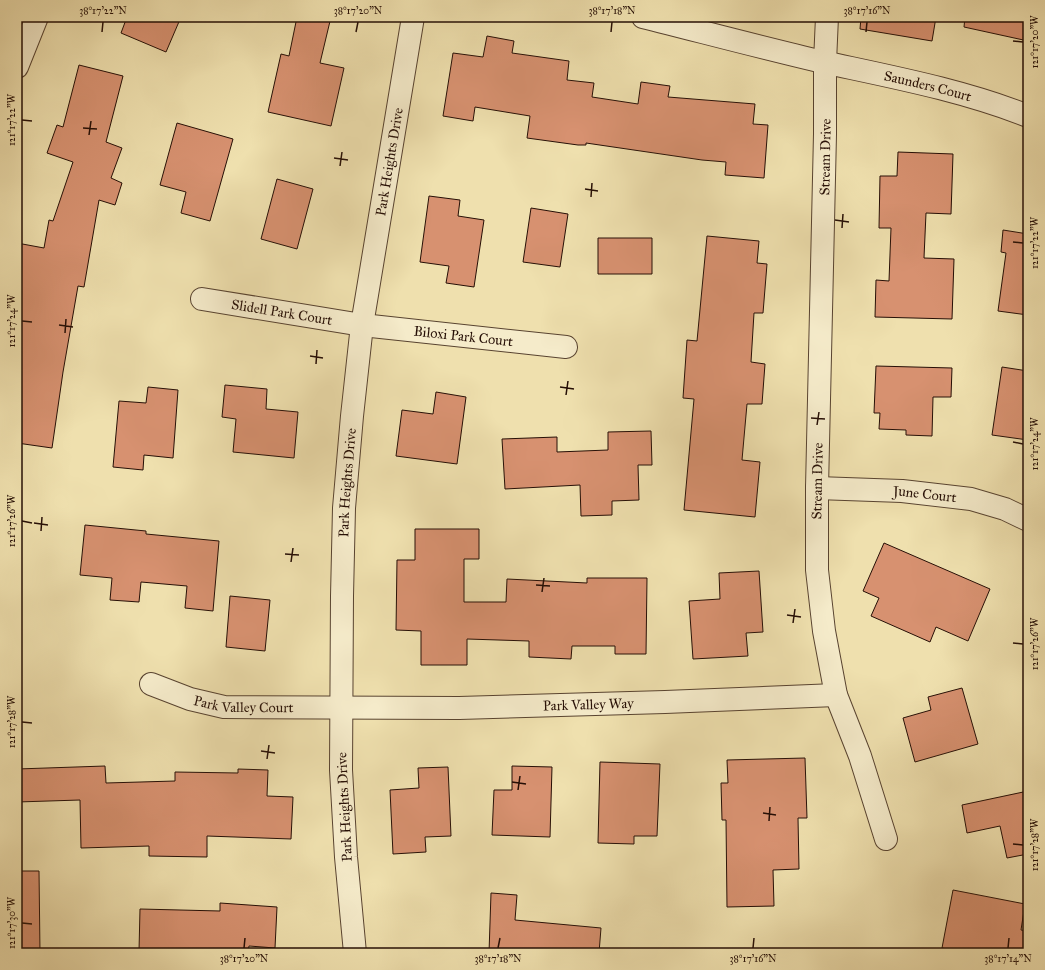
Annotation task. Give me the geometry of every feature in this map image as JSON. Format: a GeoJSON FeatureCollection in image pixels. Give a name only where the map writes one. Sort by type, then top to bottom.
{"type":"FeatureCollection","features":[{"type":"Feature","properties":{"kind":"street"},"geometry":{"type":"LineString","coordinates":[[17,67],[37,17]]}},
{"type":"Feature","properties":{"kind":"street","name":"Park Heights Drive"},"geometry":{"type":"LineString","coordinates":[[355,953],[346,857],[341,770],[344,508],[362,325],[412,17]]}},
{"type":"Feature","properties":{"kind":"street"},"geometry":{"type":"LineString","coordinates":[[643,17],[825,62]]}},
{"type":"Feature","properties":{"kind":"street","name":"Stream Drive"},"geometry":{"type":"LineString","coordinates":[[827,17],[825,62],[826,134],[817,488],[817,570],[824,631],[836,694],[860,756],[886,839]]}},
{"type":"Feature","properties":{"kind":"street","name":"Saunders Court"},"geometry":{"type":"LineString","coordinates":[[825,62],[897,77],[1002,106],[1028,116]]}},
{"type":"Feature","properties":{"kind":"street","name":"Slidell Park Court"},"geometry":{"type":"LineString","coordinates":[[202,299],[362,325]]}},
{"type":"Feature","properties":{"kind":"street","name":"Biloxi Park Court"},"geometry":{"type":"LineString","coordinates":[[362,325],[566,347]]}},
{"type":"Feature","properties":{"kind":"street","name":"June Court"},"geometry":{"type":"LineString","coordinates":[[817,488],[902,490],[971,499],[1005,509],[1028,520]]}},
{"type":"Feature","properties":{"kind":"street","name":"Park Valley Court"},"geometry":{"type":"LineString","coordinates":[[151,684],[190,699],[224,707],[341,708]]}},
{"type":"Feature","properties":{"kind":"street","name":"Park Valley Way"},"geometry":{"type":"LineString","coordinates":[[341,708],[459,708],[665,702],[836,694]]}},
{"type":"Feature","properties":{"kind":"building"},"geometry":{"type":"Polygon","coordinates":[[[127,17],[181,17],[166,52],[121,33],[127,17]]]}},
{"type":"Feature","properties":{"kind":"building"},"geometry":{"type":"Polygon","coordinates":[[[297,17],[331,17],[320,63],[344,68],[331,126],[268,112],[281,54],[289,56],[297,17]]]}},
{"type":"Feature","properties":{"kind":"building"},"geometry":{"type":"Polygon","coordinates":[[[861,17],[936,17],[932,41],[860,29],[861,17]]]}},
{"type":"Feature","properties":{"kind":"building"},"geometry":{"type":"Polygon","coordinates":[[[965,17],[1028,17],[1028,41],[964,27],[965,17]]]}},
{"type":"Feature","properties":{"kind":"building"},"geometry":{"type":"Polygon","coordinates":[[[487,36],[514,41],[512,53],[569,61],[567,80],[594,83],[592,97],[638,104],[641,82],[670,86],[668,97],[755,104],[753,124],[768,125],[764,178],[725,175],[726,162],[702,160],[586,143],[586,145],[578,145],[527,138],[530,116],[475,107],[473,121],[443,116],[453,53],[483,57],[487,36]]]}},
{"type":"Feature","properties":{"kind":"building"},"geometry":{"type":"Polygon","coordinates":[[[79,65],[123,76],[106,142],[122,148],[111,178],[122,183],[115,205],[99,200],[84,287],[78,286],[52,448],[17,443],[17,243],[44,248],[49,220],[53,221],[73,162],[47,153],[57,125],[63,127],[79,65]]]}},
{"type":"Feature","properties":{"kind":"building"},"geometry":{"type":"Polygon","coordinates":[[[177,123],[233,139],[210,221],[181,213],[186,192],[160,185],[177,123]]]}},
{"type":"Feature","properties":{"kind":"building"},"geometry":{"type":"Polygon","coordinates":[[[898,152],[953,154],[951,214],[926,213],[924,258],[954,259],[952,319],[875,317],[876,280],[889,281],[891,228],[879,228],[880,176],[897,176],[898,152]]]}},
{"type":"Feature","properties":{"kind":"building"},"geometry":{"type":"Polygon","coordinates":[[[277,179],[313,189],[297,249],[261,239],[277,179]]]}},
{"type":"Feature","properties":{"kind":"building"},"geometry":{"type":"Polygon","coordinates":[[[429,196],[460,200],[458,216],[484,220],[474,287],[446,283],[449,266],[420,262],[429,196]]]}},
{"type":"Feature","properties":{"kind":"building"},"geometry":{"type":"Polygon","coordinates":[[[531,208],[568,214],[560,267],[523,262],[531,208]]]}},
{"type":"Feature","properties":{"kind":"building"},"geometry":{"type":"Polygon","coordinates":[[[1003,230],[1028,234],[1028,315],[998,311],[1006,253],[1001,252],[1003,230]]]}},
{"type":"Feature","properties":{"kind":"building"},"geometry":{"type":"Polygon","coordinates":[[[707,236],[759,241],[757,263],[767,264],[763,313],[754,313],[751,362],[765,364],[762,404],[747,404],[742,460],[760,462],[755,517],[684,510],[694,399],[683,398],[687,340],[697,341],[707,236]]]}},
{"type":"Feature","properties":{"kind":"building"},"geometry":{"type":"Polygon","coordinates":[[[598,238],[652,238],[652,274],[598,274],[598,238]]]}},
{"type":"Feature","properties":{"kind":"building"},"geometry":{"type":"Polygon","coordinates":[[[876,366],[952,368],[951,397],[933,397],[932,436],[906,435],[906,430],[879,429],[880,413],[874,413],[876,366]]]}},
{"type":"Feature","properties":{"kind":"building"},"geometry":{"type":"Polygon","coordinates":[[[1002,367],[1028,371],[1028,440],[992,435],[1002,367]]]}},
{"type":"Feature","properties":{"kind":"building"},"geometry":{"type":"Polygon","coordinates":[[[225,385],[267,389],[266,409],[298,412],[294,458],[233,452],[236,419],[222,417],[225,385]]]}},
{"type":"Feature","properties":{"kind":"building"},"geometry":{"type":"Polygon","coordinates":[[[148,387],[178,390],[173,458],[144,455],[143,470],[113,467],[119,401],[146,403],[148,387]]]}},
{"type":"Feature","properties":{"kind":"building"},"geometry":{"type":"Polygon","coordinates":[[[436,392],[466,397],[457,464],[396,456],[402,410],[433,414],[436,392]]]}},
{"type":"Feature","properties":{"kind":"building"},"geometry":{"type":"Polygon","coordinates":[[[651,431],[652,465],[638,465],[639,500],[612,501],[612,515],[581,516],[580,485],[505,489],[502,439],[557,437],[557,452],[608,450],[608,432],[651,431]]]}},
{"type":"Feature","properties":{"kind":"building"},"geometry":{"type":"Polygon","coordinates":[[[85,525],[146,531],[146,534],[219,541],[213,611],[185,608],[187,586],[141,582],[139,602],[110,600],[112,578],[80,575],[85,525]]]}},
{"type":"Feature","properties":{"kind":"building"},"geometry":{"type":"Polygon","coordinates":[[[415,529],[479,529],[479,559],[464,559],[464,602],[506,602],[507,579],[587,583],[587,578],[647,578],[646,654],[615,654],[615,646],[572,646],[571,659],[529,657],[529,641],[467,639],[467,665],[421,665],[421,631],[396,630],[397,560],[415,560],[415,529]]]}},
{"type":"Feature","properties":{"kind":"building"},"geometry":{"type":"Polygon","coordinates":[[[884,543],[990,589],[968,641],[936,627],[930,642],[871,616],[879,598],[863,591],[884,543]]]}},
{"type":"Feature","properties":{"kind":"building"},"geometry":{"type":"Polygon","coordinates":[[[759,571],[763,632],[746,633],[748,656],[693,659],[689,601],[720,599],[719,573],[759,571]]]}},
{"type":"Feature","properties":{"kind":"building"},"geometry":{"type":"Polygon","coordinates":[[[230,596],[270,600],[265,651],[226,647],[230,596]]]}},
{"type":"Feature","properties":{"kind":"building"},"geometry":{"type":"Polygon","coordinates":[[[962,688],[978,744],[915,762],[903,718],[931,710],[928,697],[962,688]]]}},
{"type":"Feature","properties":{"kind":"building"},"geometry":{"type":"Polygon","coordinates":[[[805,758],[807,818],[798,818],[799,869],[773,870],[774,906],[727,907],[726,820],[722,820],[721,783],[728,783],[727,760],[805,758]]]}},
{"type":"Feature","properties":{"kind":"building"},"geometry":{"type":"Polygon","coordinates":[[[600,762],[660,764],[657,836],[634,836],[634,844],[598,843],[600,762]]]}},
{"type":"Feature","properties":{"kind":"building"},"geometry":{"type":"Polygon","coordinates":[[[105,766],[106,783],[175,781],[175,772],[238,773],[238,769],[268,770],[267,796],[293,797],[291,839],[207,836],[207,857],[149,856],[149,846],[81,848],[80,800],[17,802],[17,769],[105,766]]]}},
{"type":"Feature","properties":{"kind":"building"},"geometry":{"type":"Polygon","coordinates":[[[512,766],[552,767],[550,837],[492,835],[494,790],[512,790],[512,766]]]}},
{"type":"Feature","properties":{"kind":"building"},"geometry":{"type":"Polygon","coordinates":[[[448,767],[451,836],[425,837],[426,852],[393,854],[390,790],[419,788],[418,768],[448,767]]]}},
{"type":"Feature","properties":{"kind":"building"},"geometry":{"type":"Polygon","coordinates":[[[1028,791],[1028,854],[1007,858],[1000,826],[967,833],[962,805],[1028,791]]]}},
{"type":"Feature","properties":{"kind":"building"},"geometry":{"type":"Polygon","coordinates":[[[17,871],[39,871],[40,953],[17,953],[17,871]]]}},
{"type":"Feature","properties":{"kind":"building"},"geometry":{"type":"Polygon","coordinates":[[[953,890],[1025,904],[1021,930],[1028,931],[1028,953],[969,953],[942,948],[953,890]]]}},
{"type":"Feature","properties":{"kind":"building"},"geometry":{"type":"Polygon","coordinates":[[[491,893],[517,895],[515,920],[601,928],[599,953],[489,953],[491,893]]]}},
{"type":"Feature","properties":{"kind":"building"},"geometry":{"type":"Polygon","coordinates":[[[220,903],[277,907],[275,948],[249,946],[248,953],[162,953],[139,951],[140,909],[220,911],[220,903]]]}}]}
